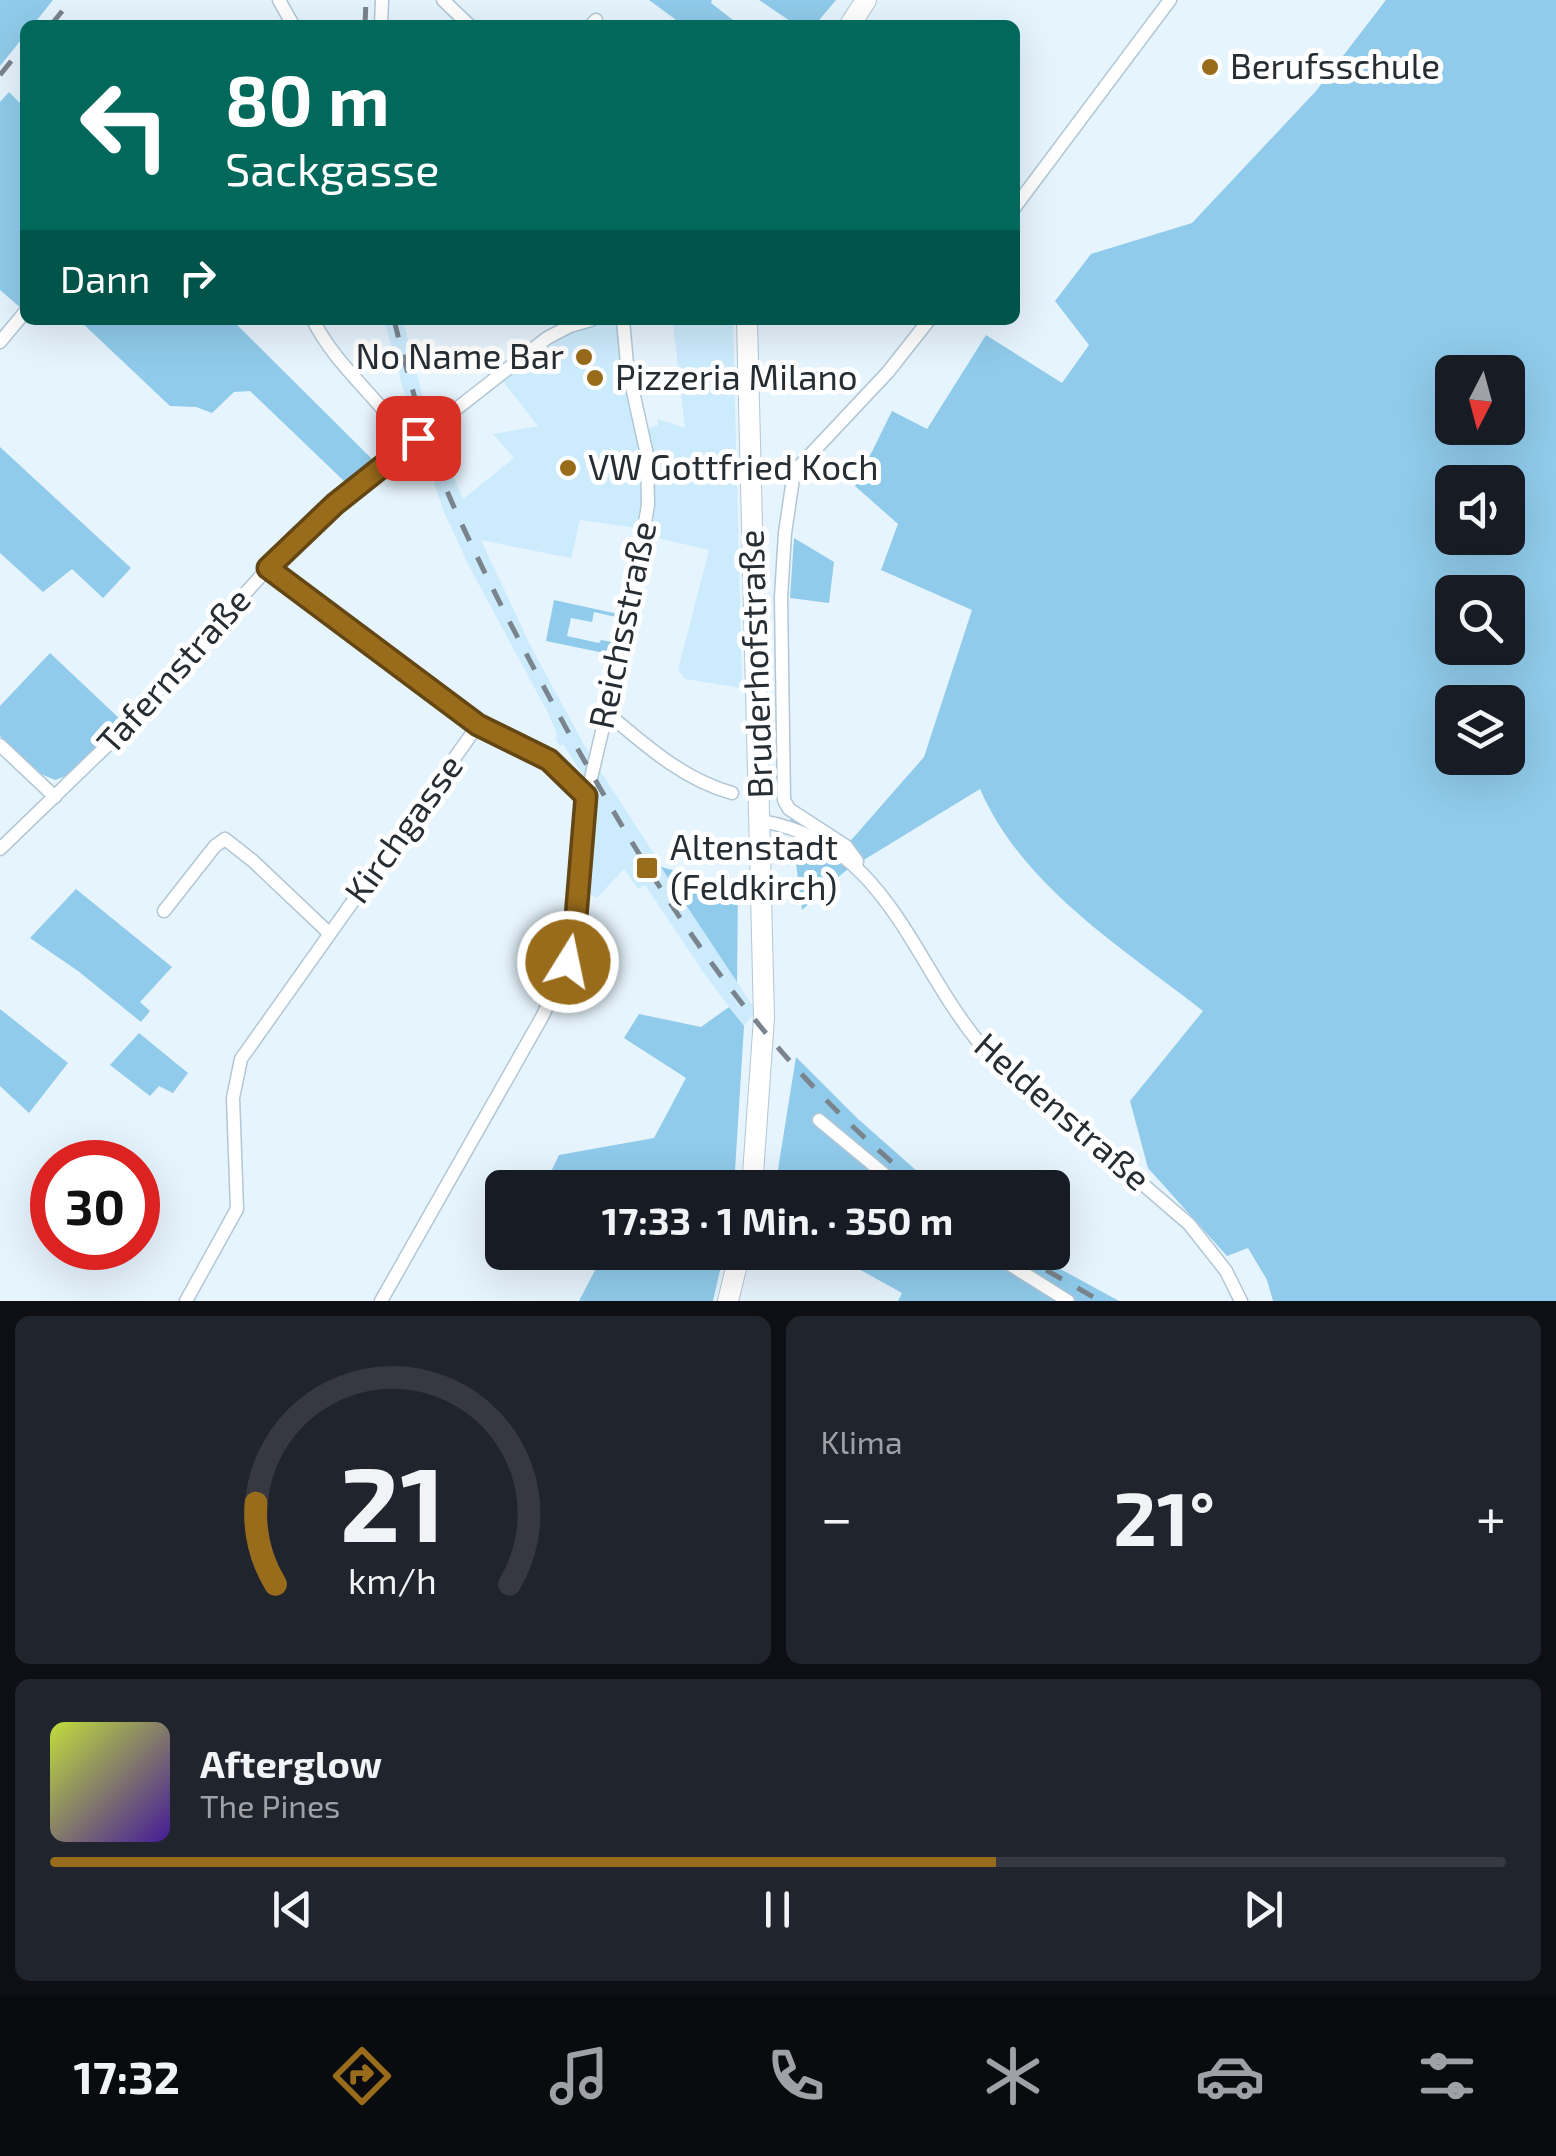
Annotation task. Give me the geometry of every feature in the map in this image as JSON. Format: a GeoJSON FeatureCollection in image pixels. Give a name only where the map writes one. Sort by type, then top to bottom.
{"type":"FeatureCollection","features":[{"type":"Feature","properties":{"kind":"main road","name":"Bruderhofstraße"},"geometry":{"type":"LineString","coordinates":[[747,325],[764,1018],[753,1170]]}},
{"type":"Feature","properties":{"kind":"main road"},"geometry":{"type":"LineString","coordinates":[[728,1301],[736,1270]]}},
{"type":"Feature","properties":{"kind":"street"},"geometry":{"type":"LineString","coordinates":[[442,0],[464,20]]}},
{"type":"Feature","properties":{"kind":"street"},"geometry":{"type":"LineString","coordinates":[[1020,200],[1170,0]]}},
{"type":"Feature","properties":{"kind":"street"},"geometry":{"type":"LineString","coordinates":[[0,342],[20,318]]}},
{"type":"Feature","properties":{"kind":"street"},"geometry":{"type":"LineString","coordinates":[[315,325],[328,348],[395,421],[409,444]]}},
{"type":"Feature","properties":{"kind":"street","name":"Tafernstraße"},"geometry":{"type":"LineString","coordinates":[[0,849],[118,735],[268,568],[335,504],[566,325]]}},
{"type":"Feature","properties":{"kind":"street","name":"Reichsstraße"},"geometry":{"type":"LineString","coordinates":[[382,1301],[558,987],[568,962],[575,929],[586,796],[637,578],[649,497],[647,455],[626,364],[623,325]]}},
{"type":"Feature","properties":{"kind":"street"},"geometry":{"type":"LineString","coordinates":[[750,476],[794,472],[888,372],[925,325]]}},
{"type":"Feature","properties":{"kind":"street","name":"Heldenstraße"},"geometry":{"type":"LineString","coordinates":[[794,472],[781,597],[784,800],[846,846],[857,861],[855,868]]}},
{"type":"Feature","properties":{"kind":"street"},"geometry":{"type":"LineString","coordinates":[[268,568],[478,725],[549,760],[586,796]]}},
{"type":"Feature","properties":{"kind":"street"},"geometry":{"type":"LineString","coordinates":[[606,712],[685,774],[732,792]]}},
{"type":"Feature","properties":{"kind":"street","name":"Kirchgasse"},"geometry":{"type":"LineString","coordinates":[[186,1301],[236,1209],[233,1098],[239,1062],[478,725]]}},
{"type":"Feature","properties":{"kind":"street"},"geometry":{"type":"LineString","coordinates":[[0,745],[54,796]]}},
{"type":"Feature","properties":{"kind":"street","name":"Heldenstraße"},"geometry":{"type":"LineString","coordinates":[[760,820],[811,838],[855,868],[898,914],[955,1014],[982,1045],[1189,1224],[1226,1271],[1242,1301]]}},
{"type":"Feature","properties":{"kind":"street","name":"Kirchgasse"},"geometry":{"type":"LineString","coordinates":[[164,911],[224,839],[253,861],[328,933]]}},
{"type":"Feature","properties":{"kind":"street"},"geometry":{"type":"LineString","coordinates":[[820,1120],[879,1170]]}},
{"type":"Feature","properties":{"kind":"street"},"geometry":{"type":"LineString","coordinates":[[1019,1270],[1068,1301]]}},
{"type":"Feature","properties":{"kind":"shaded area"},"geometry":{"type":"Polygon","coordinates":[[[0,0],[53,0],[37,20],[20,20],[20,41],[0,66],[0,0]]]}},
{"type":"Feature","properties":{"kind":"shaded area"},"geometry":{"type":"Polygon","coordinates":[[[649,0],[712,0],[733,20],[676,20],[649,0]]]}},
{"type":"Feature","properties":{"kind":"shaded area"},"geometry":{"type":"Polygon","coordinates":[[[759,0],[836,0],[819,20],[789,20],[759,0]]]}},
{"type":"Feature","properties":{"kind":"shaded area"},"geometry":{"type":"Polygon","coordinates":[[[1386,0],[1556,0],[1556,1301],[1273,1301],[1267,1280],[1248,1248],[1227,1256],[1148,1168],[1130,1101],[1203,1011],[1077,913],[1048,885],[1021,856],[980,789],[844,872],[802,910],[789,809],[846,846],[924,757],[972,610],[881,570],[898,524],[855,486],[892,411],[927,429],[986,335],[1062,383],[1089,345],[1055,301],[1091,254],[1192,223],[1316,91],[1386,0]]]}},
{"type":"Feature","properties":{"kind":"shaded area"},"geometry":{"type":"Polygon","coordinates":[[[9,92],[20,103],[20,307],[0,290],[0,102],[9,92]]]}},
{"type":"Feature","properties":{"kind":"shaded area"},"geometry":{"type":"Polygon","coordinates":[[[84,325],[237,325],[376,463],[351,482],[345,482],[250,391],[234,392],[212,413],[196,407],[170,406],[84,325]]]}},
{"type":"Feature","properties":{"kind":"shaded area"},"geometry":{"type":"Polygon","coordinates":[[[385,325],[404,325],[428,417],[463,499],[514,458],[493,434],[538,426],[502,380],[574,325],[627,325],[638,433],[658,425],[658,419],[685,428],[673,325],[733,325],[742,688],[685,679],[678,670],[709,550],[645,535],[644,529],[580,520],[571,558],[481,540],[531,647],[588,752],[756,1011],[744,1026],[645,885],[638,889],[624,869],[597,898],[579,889],[589,785],[555,738],[558,736],[547,711],[469,566],[444,512],[415,426],[411,427],[407,419],[411,417],[385,325]]]}},
{"type":"Feature","properties":{"kind":"shaded area"},"geometry":{"type":"Polygon","coordinates":[[[0,447],[131,568],[103,598],[72,569],[43,592],[0,553],[0,447]]]}},
{"type":"Feature","properties":{"kind":"shaded area"},"geometry":{"type":"Polygon","coordinates":[[[794,538],[834,562],[829,603],[790,598],[794,538]]]}},
{"type":"Feature","properties":{"kind":"shaded area"},"geometry":{"type":"Polygon","coordinates":[[[554,600],[618,614],[616,617],[594,612],[592,622],[571,618],[567,636],[612,642],[609,654],[546,641],[554,600]]]}},
{"type":"Feature","properties":{"kind":"shaded area"},"geometry":{"type":"Polygon","coordinates":[[[50,653],[122,721],[69,775],[55,780],[41,774],[0,736],[0,706],[50,653]]]}},
{"type":"Feature","properties":{"kind":"shaded area"},"geometry":{"type":"Polygon","coordinates":[[[661,867],[738,887],[737,982],[661,867]]]}},
{"type":"Feature","properties":{"kind":"shaded area"},"geometry":{"type":"Polygon","coordinates":[[[76,889],[172,967],[140,1002],[150,1011],[141,1022],[30,938],[76,889]]]}},
{"type":"Feature","properties":{"kind":"shaded area"},"geometry":{"type":"Polygon","coordinates":[[[729,1007],[744,1026],[735,1170],[552,1170],[559,1155],[654,1138],[686,1078],[624,1038],[639,1014],[701,1027],[729,1007]]]}},
{"type":"Feature","properties":{"kind":"shaded area"},"geometry":{"type":"Polygon","coordinates":[[[0,1009],[68,1063],[29,1113],[0,1086],[0,1009]]]}},
{"type":"Feature","properties":{"kind":"shaded area"},"geometry":{"type":"Polygon","coordinates":[[[139,1033],[188,1073],[173,1093],[159,1086],[150,1096],[110,1065],[139,1033]]]}},
{"type":"Feature","properties":{"kind":"shaded area"},"geometry":{"type":"Polygon","coordinates":[[[796,1057],[916,1170],[778,1170],[796,1057]]]}},
{"type":"Feature","properties":{"kind":"shaded area"},"geometry":{"type":"Polygon","coordinates":[[[595,1270],[720,1270],[713,1301],[579,1301],[595,1270]]]}},
{"type":"Feature","properties":{"kind":"shaded area"},"geometry":{"type":"Polygon","coordinates":[[[861,1270],[1062,1270],[1119,1301],[898,1301],[902,1293],[861,1270]]]}},
{"type":"Feature","properties":{"kind":"railway"},"geometry":{"type":"LineString","coordinates":[[55,20],[71,0]]}},
{"type":"Feature","properties":{"kind":"railway"},"geometry":{"type":"LineString","coordinates":[[365,20],[366,0]]}},
{"type":"Feature","properties":{"kind":"railway"},"geometry":{"type":"LineString","coordinates":[[0,75],[20,50]]}},
{"type":"Feature","properties":{"kind":"railway"},"geometry":{"type":"LineString","coordinates":[[395,325],[427,438],[467,536],[607,801],[683,923],[724,980],[815,1088],[902,1170]]}},
{"type":"Feature","properties":{"kind":"railway"},"geometry":{"type":"LineString","coordinates":[[1046,1270],[1100,1301]]}},
{"type":"Feature","properties":{"kind":"place","name":"Berufsschule"},"geometry":{"type":"Point","coordinates":[1210,67]}},
{"type":"Feature","properties":{"kind":"place","name":"No Name Bar"},"geometry":{"type":"Point","coordinates":[584,357]}},
{"type":"Feature","properties":{"kind":"place","name":"Pizzeria Milano"},"geometry":{"type":"Point","coordinates":[595,378]}},
{"type":"Feature","properties":{"kind":"place","name":"VW Gottfried Koch"},"geometry":{"type":"Point","coordinates":[568,468]}},
{"type":"Feature","properties":{"kind":"place","name":"Altenstadt (Feldkirch)"},"geometry":{"type":"Point","coordinates":[647,868]}},
{"type":"Feature","properties":{"kind":"route"},"geometry":{"type":"LineString","coordinates":[[418,438],[335,504],[268,568],[478,725],[549,760],[586,796],[575,929],[568,962]]}}]}
